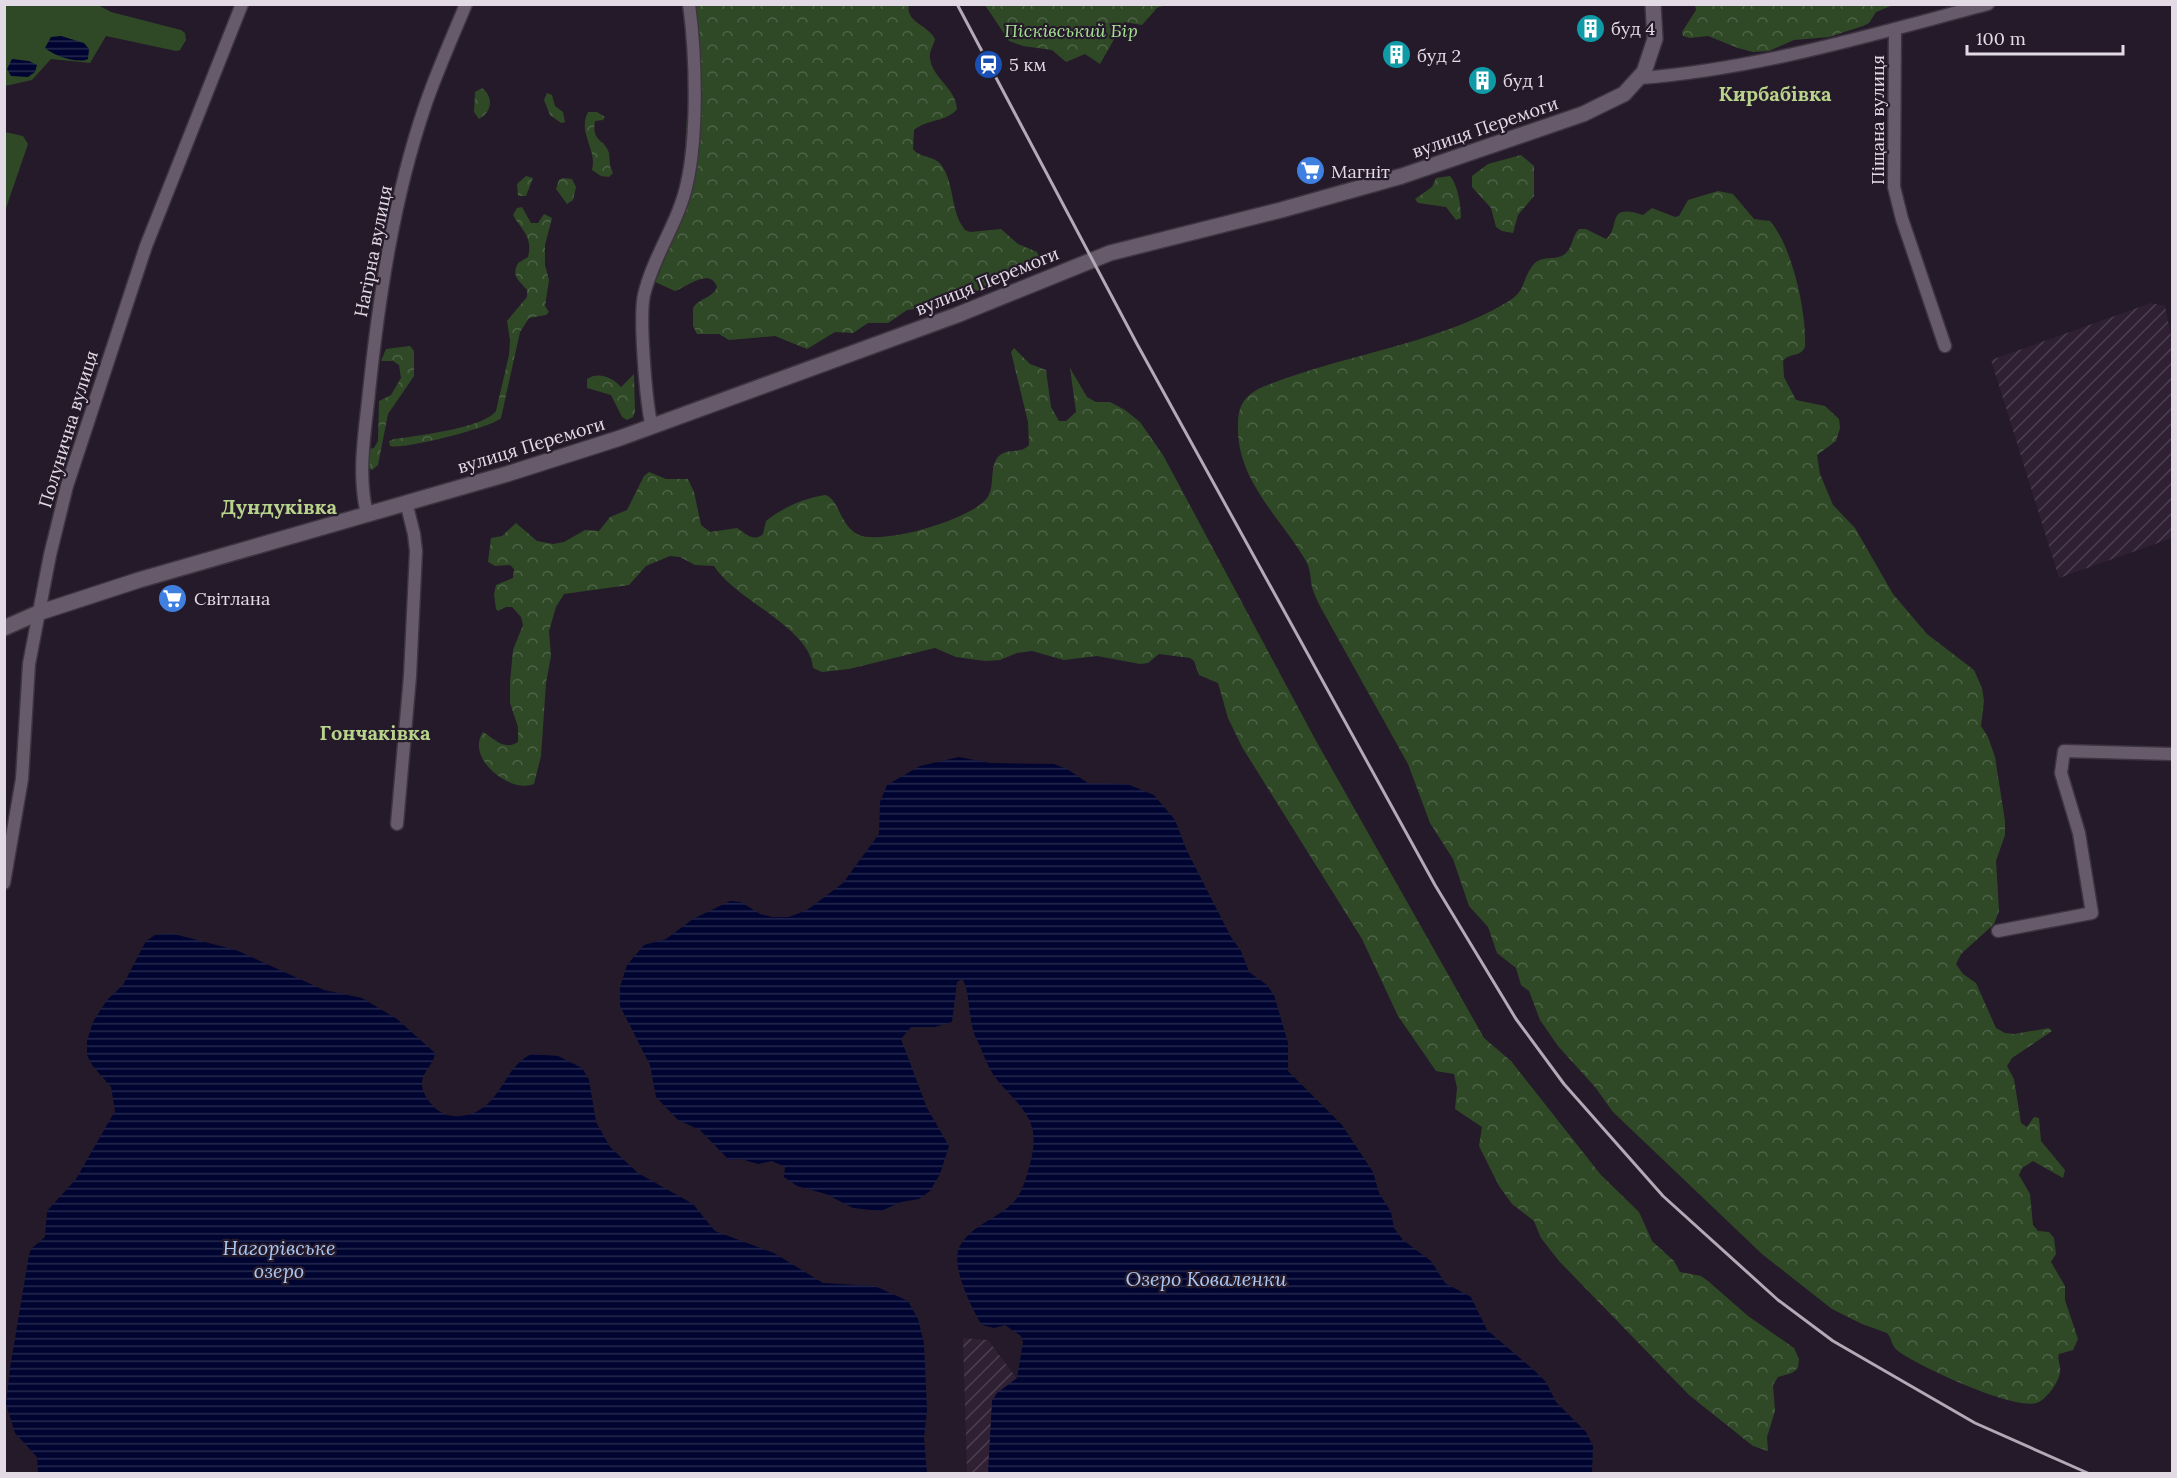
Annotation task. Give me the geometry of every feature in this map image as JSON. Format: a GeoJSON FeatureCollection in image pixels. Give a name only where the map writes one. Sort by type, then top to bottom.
{"type":"FeatureCollection","features":[{"type":"Feature","properties":{"kind":"street","name":"Полунична вулиця"},"geometry":{"type":"LineString","coordinates":[[4,883],[21,787],[26,683],[38,613],[64,496],[102,376],[172,178],[242,4]]}},
{"type":"Feature","properties":{"kind":"street","name":"Нагірна вулиця"},"geometry":{"type":"LineString","coordinates":[[367,514],[362,490],[361,466],[374,340],[391,240],[424,108],[466,4]]}},
{"type":"Feature","properties":{"kind":"street"},"geometry":{"type":"LineString","coordinates":[[652,427],[647,400],[644,296],[683,197],[690,166],[693,108],[689,4]]}},
{"type":"Feature","properties":{"kind":"street"},"geometry":{"type":"LineString","coordinates":[[1640,78],[1648,65],[1654,44],[1653,4]]}},
{"type":"Feature","properties":{"kind":"street"},"geometry":{"type":"LineString","coordinates":[[1640,78],[1719,69],[1894,29],[1988,4]]}},
{"type":"Feature","properties":{"kind":"street","name":"Піщана вулиця"},"geometry":{"type":"LineString","coordinates":[[1894,29],[1894,188],[1945,346]]}},
{"type":"Feature","properties":{"kind":"street","name":"вулиця Перемоги"},"geometry":{"type":"LineString","coordinates":[[4,628],[38,613],[139,580],[518,471],[652,427],[947,318],[1110,253],[1281,210],[1402,176],[1538,130],[1604,104],[1624,94],[1640,78]]}},
{"type":"Feature","properties":{"kind":"street"},"geometry":{"type":"LineString","coordinates":[[397,824],[410,667],[416,551],[406,502]]}},
{"type":"Feature","properties":{"kind":"street"},"geometry":{"type":"LineString","coordinates":[[1998,931],[2092,913],[2079,833],[2061,773],[2064,751],[2172,754]]}},
{"type":"Feature","properties":{"kind":"shaded area"},"geometry":{"type":"Polygon","coordinates":[[[2151,303],[2165,306],[2172,341],[2172,538],[2059,578],[1991,360],[2151,303]]]}},
{"type":"Feature","properties":{"kind":"shaded area"},"geometry":{"type":"Polygon","coordinates":[[[963,1338],[988,1340],[1063,1440],[1051,1473],[967,1473],[963,1338]]]}},
{"type":"Feature","properties":{"kind":"green space"},"geometry":{"type":"Polygon","coordinates":[[[5,5],[98,5],[111,12],[181,30],[185,33],[186,40],[180,50],[176,51],[106,36],[90,63],[51,59],[32,80],[5,86],[5,5]]]}},
{"type":"Feature","properties":{"kind":"green space"},"geometry":{"type":"Polygon","coordinates":[[[687,5],[909,5],[910,16],[935,39],[930,55],[932,65],[953,95],[957,109],[948,116],[914,130],[913,149],[936,160],[942,166],[949,181],[957,215],[965,230],[970,232],[1001,229],[1018,244],[1037,252],[1040,258],[1039,263],[1027,271],[999,271],[990,285],[980,290],[931,301],[923,308],[907,310],[888,323],[868,323],[853,333],[835,332],[807,349],[775,336],[729,340],[719,334],[697,334],[693,326],[693,308],[715,291],[717,287],[714,281],[704,278],[675,291],[655,282],[680,223],[689,86],[687,5]]]}},
{"type":"Feature","properties":{"kind":"green space","name":"Пісківський Бір"},"geometry":{"type":"Polygon","coordinates":[[[985,5],[1165,5],[1157,8],[1142,25],[1124,22],[1100,64],[1085,54],[1066,62],[1052,50],[1023,46],[1009,41],[985,5]]]}},
{"type":"Feature","properties":{"kind":"green space"},"geometry":{"type":"Polygon","coordinates":[[[1695,5],[1893,5],[1876,12],[1869,23],[1863,26],[1829,37],[1794,40],[1769,51],[1753,52],[1708,36],[1690,38],[1683,36],[1682,32],[1696,10],[1695,5]]]}},
{"type":"Feature","properties":{"kind":"green space"},"geometry":{"type":"Polygon","coordinates":[[[482,88],[490,104],[487,112],[479,119],[474,112],[475,92],[482,88]]]}},
{"type":"Feature","properties":{"kind":"green space"},"geometry":{"type":"Polygon","coordinates":[[[547,93],[552,95],[555,106],[563,112],[565,122],[561,123],[550,115],[544,100],[547,93]]]}},
{"type":"Feature","properties":{"kind":"green space"},"geometry":{"type":"Polygon","coordinates":[[[588,112],[597,112],[605,117],[603,120],[595,121],[594,128],[597,137],[609,153],[613,173],[609,177],[601,176],[592,170],[592,155],[585,127],[588,112]]]}},
{"type":"Feature","properties":{"kind":"green space"},"geometry":{"type":"Polygon","coordinates":[[[5,132],[23,136],[28,144],[5,211],[5,132]]]}},
{"type":"Feature","properties":{"kind":"green space"},"geometry":{"type":"Polygon","coordinates":[[[1521,155],[1534,166],[1534,196],[1518,215],[1513,233],[1496,227],[1491,208],[1472,187],[1472,176],[1488,164],[1521,155]]]}},
{"type":"Feature","properties":{"kind":"green space"},"geometry":{"type":"Polygon","coordinates":[[[526,176],[533,178],[526,196],[518,196],[517,184],[526,176]]]}},
{"type":"Feature","properties":{"kind":"green space"},"geometry":{"type":"Polygon","coordinates":[[[1450,176],[1460,202],[1461,218],[1456,220],[1446,207],[1418,203],[1415,199],[1432,187],[1436,178],[1450,176]]]}},
{"type":"Feature","properties":{"kind":"green space"},"geometry":{"type":"Polygon","coordinates":[[[572,179],[576,187],[573,200],[567,204],[556,189],[559,180],[572,179]]]}},
{"type":"Feature","properties":{"kind":"green space"},"geometry":{"type":"Polygon","coordinates":[[[1718,191],[1733,194],[1754,219],[1770,221],[1785,246],[1801,299],[1805,347],[1800,353],[1783,361],[1784,377],[1796,400],[1825,406],[1839,419],[1840,428],[1836,441],[1817,455],[1820,474],[1833,505],[1855,528],[1893,594],[1927,634],[1974,670],[1982,688],[1984,701],[1981,726],[1988,737],[1995,757],[2005,821],[2005,835],[1996,861],[1999,911],[1994,924],[1961,954],[1956,964],[1963,974],[1976,983],[1996,1028],[2005,1033],[2014,1034],[2049,1028],[2052,1031],[2012,1058],[2007,1066],[2014,1079],[2021,1123],[2027,1127],[2034,1117],[2039,1118],[2041,1141],[2065,1170],[2063,1178],[2033,1161],[2022,1168],[2019,1175],[2030,1194],[2033,1225],[2038,1231],[2049,1232],[2054,1238],[2056,1254],[2051,1262],[2065,1286],[2065,1300],[2078,1339],[2073,1350],[2059,1354],[2058,1380],[2039,1402],[2028,1404],[2011,1401],[1946,1377],[1898,1351],[1887,1333],[1832,1309],[1762,1254],[1613,1112],[1595,1087],[1558,1046],[1540,1020],[1529,991],[1521,985],[1516,968],[1497,953],[1488,927],[1469,906],[1453,859],[1430,823],[1408,764],[1321,608],[1313,590],[1306,561],[1262,498],[1245,465],[1240,446],[1239,415],[1244,401],[1258,389],[1319,368],[1414,341],[1476,318],[1517,295],[1529,271],[1537,262],[1566,253],[1579,229],[1586,229],[1606,239],[1613,229],[1616,218],[1623,212],[1643,215],[1652,208],[1675,217],[1679,216],[1688,200],[1718,191]]]}},
{"type":"Feature","properties":{"kind":"green space"},"geometry":{"type":"Polygon","coordinates":[[[522,207],[531,223],[538,223],[544,214],[552,218],[545,245],[545,265],[549,280],[545,306],[549,312],[546,315],[529,318],[520,332],[501,418],[481,427],[446,437],[411,445],[390,446],[389,441],[394,439],[464,427],[489,417],[496,411],[509,355],[510,340],[507,321],[527,297],[527,290],[515,272],[518,263],[528,257],[529,250],[526,234],[513,215],[517,208],[522,207]]]}},
{"type":"Feature","properties":{"kind":"green space"},"geometry":{"type":"Polygon","coordinates":[[[410,346],[414,351],[414,376],[388,414],[378,465],[372,470],[367,467],[368,449],[374,448],[378,441],[379,401],[391,395],[401,378],[399,365],[393,361],[381,361],[386,349],[410,346]]]}},
{"type":"Feature","properties":{"kind":"green space"},"geometry":{"type":"Polygon","coordinates":[[[1014,348],[1030,364],[1046,370],[1051,407],[1059,421],[1066,421],[1076,412],[1070,368],[1087,397],[1096,402],[1110,402],[1140,422],[1163,455],[1315,739],[1484,1038],[1511,1061],[1601,1175],[1639,1212],[1652,1241],[1674,1261],[1680,1272],[1701,1276],[1748,1316],[1794,1348],[1799,1359],[1798,1368],[1792,1373],[1778,1377],[1773,1385],[1775,1411],[1767,1437],[1768,1451],[1753,1446],[1689,1395],[1559,1261],[1541,1238],[1534,1221],[1512,1204],[1499,1186],[1479,1146],[1482,1127],[1455,1109],[1457,1088],[1454,1074],[1436,1071],[1398,1016],[1362,939],[1242,747],[1228,718],[1218,683],[1199,675],[1194,661],[1190,658],[1159,654],[1148,663],[1140,664],[1097,656],[1064,660],[1032,651],[1017,653],[1000,660],[985,661],[956,657],[935,648],[849,669],[822,672],[813,668],[809,653],[786,627],[738,591],[714,566],[695,565],[680,557],[670,556],[646,566],[629,585],[564,594],[556,607],[549,631],[551,656],[546,683],[541,756],[534,784],[524,786],[513,784],[503,779],[485,763],[479,742],[483,732],[504,745],[518,742],[518,727],[510,703],[510,682],[513,650],[523,625],[521,617],[512,607],[498,611],[496,609],[494,594],[496,585],[513,578],[514,569],[510,565],[495,566],[488,562],[491,538],[502,536],[516,523],[537,541],[553,544],[564,542],[585,530],[599,531],[610,517],[627,510],[644,476],[649,472],[666,479],[688,479],[694,492],[701,525],[710,532],[737,528],[756,538],[763,534],[766,521],[779,512],[801,501],[825,495],[834,502],[847,526],[859,535],[887,536],[946,522],[978,506],[987,498],[990,493],[994,464],[1000,455],[1026,448],[1029,445],[1028,422],[1011,352],[1014,348]]]}},
{"type":"Feature","properties":{"kind":"green space"},"geometry":{"type":"Polygon","coordinates":[[[634,374],[635,412],[633,417],[627,420],[622,417],[611,395],[587,388],[587,379],[592,377],[606,377],[621,387],[634,374]]]}},
{"type":"Feature","properties":{"kind":"water"},"geometry":{"type":"Polygon","coordinates":[[[61,36],[84,43],[89,49],[88,59],[78,61],[66,58],[45,48],[51,37],[61,36]]]}},
{"type":"Feature","properties":{"kind":"water"},"geometry":{"type":"Polygon","coordinates":[[[12,59],[29,61],[37,65],[35,72],[28,77],[11,76],[7,69],[12,59]]]}},
{"type":"Feature","properties":{"kind":"water","name":"Озеро Коваленки"},"geometry":{"type":"Polygon","coordinates":[[[959,757],[990,763],[1054,764],[1067,769],[1088,783],[1127,784],[1154,795],[1175,820],[1187,851],[1231,937],[1241,951],[1249,972],[1267,985],[1274,995],[1288,1043],[1288,1071],[1342,1125],[1373,1172],[1379,1193],[1391,1212],[1394,1228],[1403,1240],[1431,1261],[1445,1283],[1471,1297],[1487,1330],[1546,1382],[1556,1402],[1586,1432],[1593,1446],[1592,1473],[988,1473],[992,1401],[997,1393],[1017,1378],[1023,1342],[1021,1336],[1005,1325],[994,1328],[982,1325],[964,1288],[957,1256],[959,1248],[971,1233],[1011,1205],[1017,1198],[1029,1168],[1034,1137],[1027,1117],[987,1064],[974,1033],[967,991],[962,979],[957,982],[952,1022],[935,1027],[911,1027],[901,1039],[927,1108],[949,1146],[940,1174],[930,1191],[919,1199],[901,1202],[881,1211],[853,1208],[826,1194],[797,1186],[784,1177],[785,1167],[772,1161],[758,1164],[741,1159],[729,1160],[700,1130],[678,1120],[656,1097],[650,1065],[620,1006],[620,987],[627,965],[644,945],[666,939],[693,919],[730,901],[741,902],[760,914],[772,917],[789,917],[807,910],[843,883],[879,834],[880,802],[887,785],[920,766],[959,757]]]}},
{"type":"Feature","properties":{"kind":"water","name":"Нагорівське озеро"},"geometry":{"type":"Polygon","coordinates":[[[170,933],[236,950],[324,990],[362,998],[397,1019],[435,1053],[433,1061],[424,1074],[422,1085],[429,1102],[446,1114],[460,1116],[474,1113],[484,1107],[514,1068],[532,1054],[558,1056],[582,1068],[589,1080],[596,1122],[610,1147],[638,1173],[693,1204],[715,1231],[774,1253],[823,1283],[875,1286],[908,1301],[918,1319],[924,1343],[927,1410],[924,1438],[927,1473],[38,1473],[37,1457],[15,1433],[6,1404],[29,1255],[31,1249],[45,1237],[47,1211],[76,1179],[115,1111],[111,1087],[92,1065],[87,1055],[87,1041],[93,1022],[107,1000],[123,985],[146,941],[155,935],[170,933]]]}},
{"type":"Feature","properties":{"kind":"railway"},"geometry":{"type":"LineString","coordinates":[[957,4],[1137,344],[1435,885],[1516,1019],[1564,1084],[1663,1196],[1778,1300],[1833,1341],[1975,1423],[2090,1474]]}},
{"type":"Feature","properties":{"kind":"place","name":"буд 4"},"geometry":{"type":"Point","coordinates":[1590,28]}},
{"type":"Feature","properties":{"kind":"place","name":"буд 2"},"geometry":{"type":"Point","coordinates":[1396,55]}},
{"type":"Feature","properties":{"kind":"place","name":"5 км"},"geometry":{"type":"Point","coordinates":[988,64]}},
{"type":"Feature","properties":{"kind":"place","name":"буд 1"},"geometry":{"type":"Point","coordinates":[1482,80]}},
{"type":"Feature","properties":{"kind":"place","name":"Магніт"},"geometry":{"type":"Point","coordinates":[1310,171]}},
{"type":"Feature","properties":{"kind":"place","name":"Світлана"},"geometry":{"type":"Point","coordinates":[173,598]}},
{"type":"Feature","properties":{"kind":"district","name":"Кирбабівка"},"geometry":{"type":"Point","coordinates":[1775,93]}},
{"type":"Feature","properties":{"kind":"district","name":"Дундуківка"},"geometry":{"type":"Point","coordinates":[279,506]}},
{"type":"Feature","properties":{"kind":"district","name":"Гончаківка"},"geometry":{"type":"Point","coordinates":[375,732]}}]}
